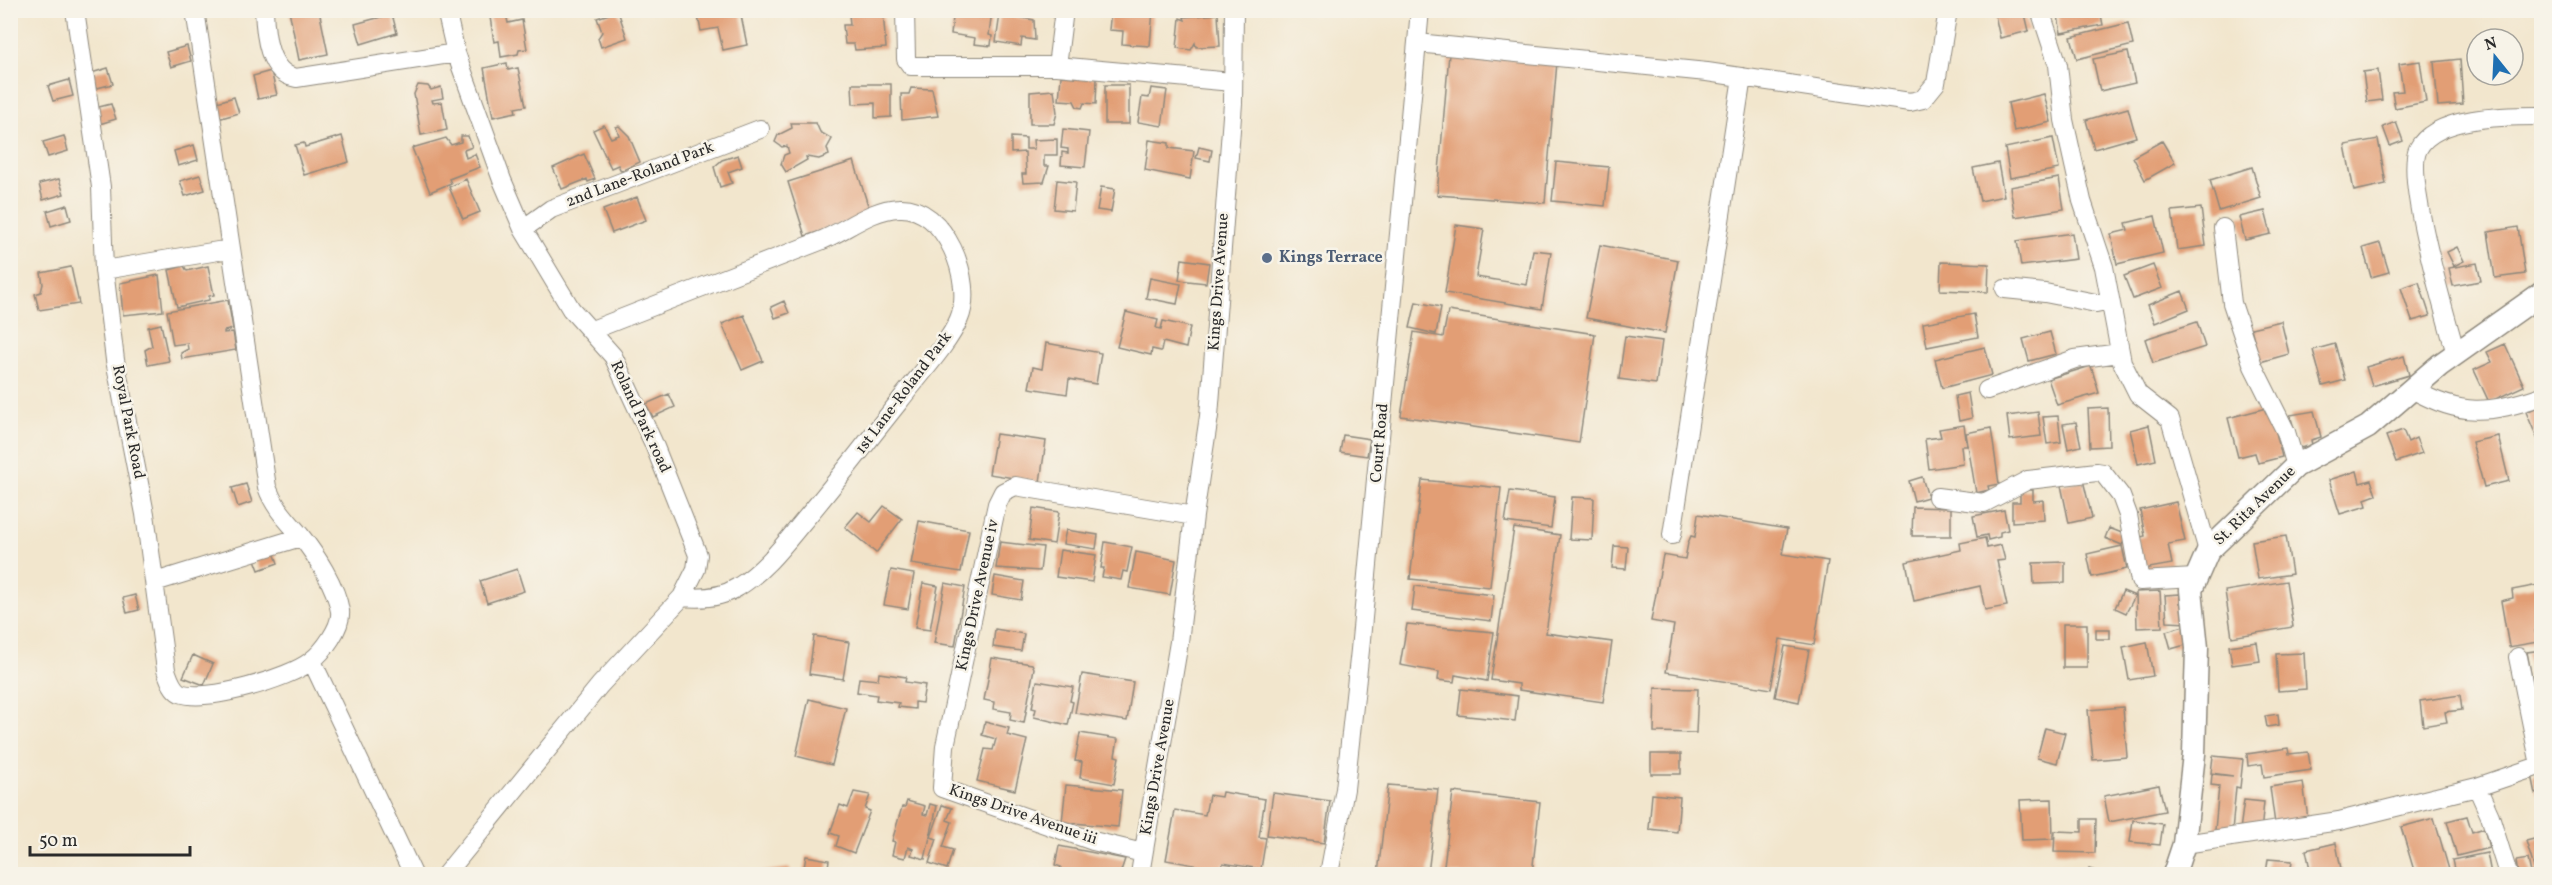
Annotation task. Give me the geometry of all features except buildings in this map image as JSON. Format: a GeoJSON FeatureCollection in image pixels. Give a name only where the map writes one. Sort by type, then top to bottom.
{"type":"FeatureCollection","features":[{"type":"Feature","properties":{"kind":"street","name":"Royal Park Road"},"geometry":{"type":"LineString","coordinates":[[75,10],[101,187],[104,270],[116,360],[145,514],[166,670],[173,687],[180,692],[209,694],[282,676],[312,661],[333,632],[340,614],[333,587],[301,537],[271,500],[267,487],[195,10]]}},
{"type":"Feature","properties":{"kind":"street"},"geometry":{"type":"LineString","coordinates":[[264,10],[272,56],[280,72],[296,78],[456,53]]}},
{"type":"Feature","properties":{"kind":"street","name":"Roland Park road"},"geometry":{"type":"LineString","coordinates":[[446,10],[456,53],[502,180],[523,229],[571,309],[613,356],[657,451],[698,555],[696,569],[682,597],[600,685],[446,874]]}},
{"type":"Feature","properties":{"kind":"street"},"geometry":{"type":"LineString","coordinates":[[905,10],[906,59],[911,66],[1057,66],[1232,82]]}},
{"type":"Feature","properties":{"kind":"street"},"geometry":{"type":"LineString","coordinates":[[1057,66],[1064,10]]}},
{"type":"Feature","properties":{"kind":"street","name":"Kings Drive Avenue"},"geometry":{"type":"LineString","coordinates":[[1140,874],[1179,642],[1209,416],[1233,103],[1234,10]]}},
{"type":"Feature","properties":{"kind":"street","name":"Court Road"},"geometry":{"type":"LineString","coordinates":[[1329,874],[1345,789],[1359,662],[1420,10]]}},
{"type":"Feature","properties":{"kind":"street"},"geometry":{"type":"LineString","coordinates":[[1417,43],[1742,77],[1910,102],[1923,99],[1936,83],[1948,10]]}},
{"type":"Feature","properties":{"kind":"street"},"geometry":{"type":"LineString","coordinates":[[2042,16],[2058,65],[2064,120],[2082,201],[2104,267],[2120,353],[2138,394],[2170,419],[2208,551]]}},
{"type":"Feature","properties":{"kind":"street"},"geometry":{"type":"LineString","coordinates":[[1672,535],[1742,77]]}},
{"type":"Feature","properties":{"kind":"street"},"geometry":{"type":"LineString","coordinates":[[2456,354],[2414,170],[2419,148],[2435,134],[2467,119],[2541,116]]}},
{"type":"Feature","properties":{"kind":"street","name":"2nd Lane-Roland Park"},"geometry":{"type":"LineString","coordinates":[[523,229],[551,209],[760,129]]}},
{"type":"Feature","properties":{"kind":"street","name":"1st Lane-Roland Park"},"geometry":{"type":"LineString","coordinates":[[592,330],[819,241],[875,214],[897,207],[913,208],[930,217],[947,236],[953,253],[963,302],[960,318],[915,381],[830,490],[781,548],[758,572],[737,588],[711,597],[682,597]]}},
{"type":"Feature","properties":{"kind":"street"},"geometry":{"type":"LineString","coordinates":[[2223,228],[2232,303],[2253,366],[2286,432],[2296,466]]}},
{"type":"Feature","properties":{"kind":"street"},"geometry":{"type":"LineString","coordinates":[[104,270],[230,249]]}},
{"type":"Feature","properties":{"kind":"street"},"geometry":{"type":"LineString","coordinates":[[2004,289],[2046,293],[2096,303],[2110,300]]}},
{"type":"Feature","properties":{"kind":"street","name":"St. Rita Avenue"},"geometry":{"type":"LineString","coordinates":[[2174,874],[2184,844],[2194,754],[2197,648],[2191,590],[2208,551],[2296,466],[2368,427],[2456,354],[2541,293]]}},
{"type":"Feature","properties":{"kind":"street"},"geometry":{"type":"LineString","coordinates":[[1987,390],[2075,359],[2120,353]]}},
{"type":"Feature","properties":{"kind":"street"},"geometry":{"type":"LineString","coordinates":[[2412,389],[2440,404],[2477,411],[2518,405],[2541,396]]}},
{"type":"Feature","properties":{"kind":"street"},"geometry":{"type":"LineString","coordinates":[[1937,497],[1984,503],[2028,480],[2097,472],[2111,481],[2121,496],[2128,515],[2140,581],[2195,578]]}},
{"type":"Feature","properties":{"kind":"street","name":"Kings Drive Avenue iv"},"geometry":{"type":"LineString","coordinates":[[945,746],[965,663],[982,570],[998,504],[1004,492],[1016,486],[1194,516]]}},
{"type":"Feature","properties":{"kind":"street"},"geometry":{"type":"LineString","coordinates":[[155,582],[301,537]]}},
{"type":"Feature","properties":{"kind":"street"},"geometry":{"type":"LineString","coordinates":[[2184,844],[2339,821],[2477,787],[2541,765],[2518,657]]}},
{"type":"Feature","properties":{"kind":"street"},"geometry":{"type":"LineString","coordinates":[[312,661],[413,874]]}},
{"type":"Feature","properties":{"kind":"street","name":"Kings Drive Avenue iii"},"geometry":{"type":"LineString","coordinates":[[945,746],[942,788],[1093,841],[1143,853]]}},
{"type":"Feature","properties":{"kind":"street"},"geometry":{"type":"LineString","coordinates":[[2477,787],[2490,816],[2508,874]]}},
{"type":"Feature","properties":{"kind":"place","name":"Kings Terrace"},"geometry":{"type":"Point","coordinates":[1267,258]}}]}
